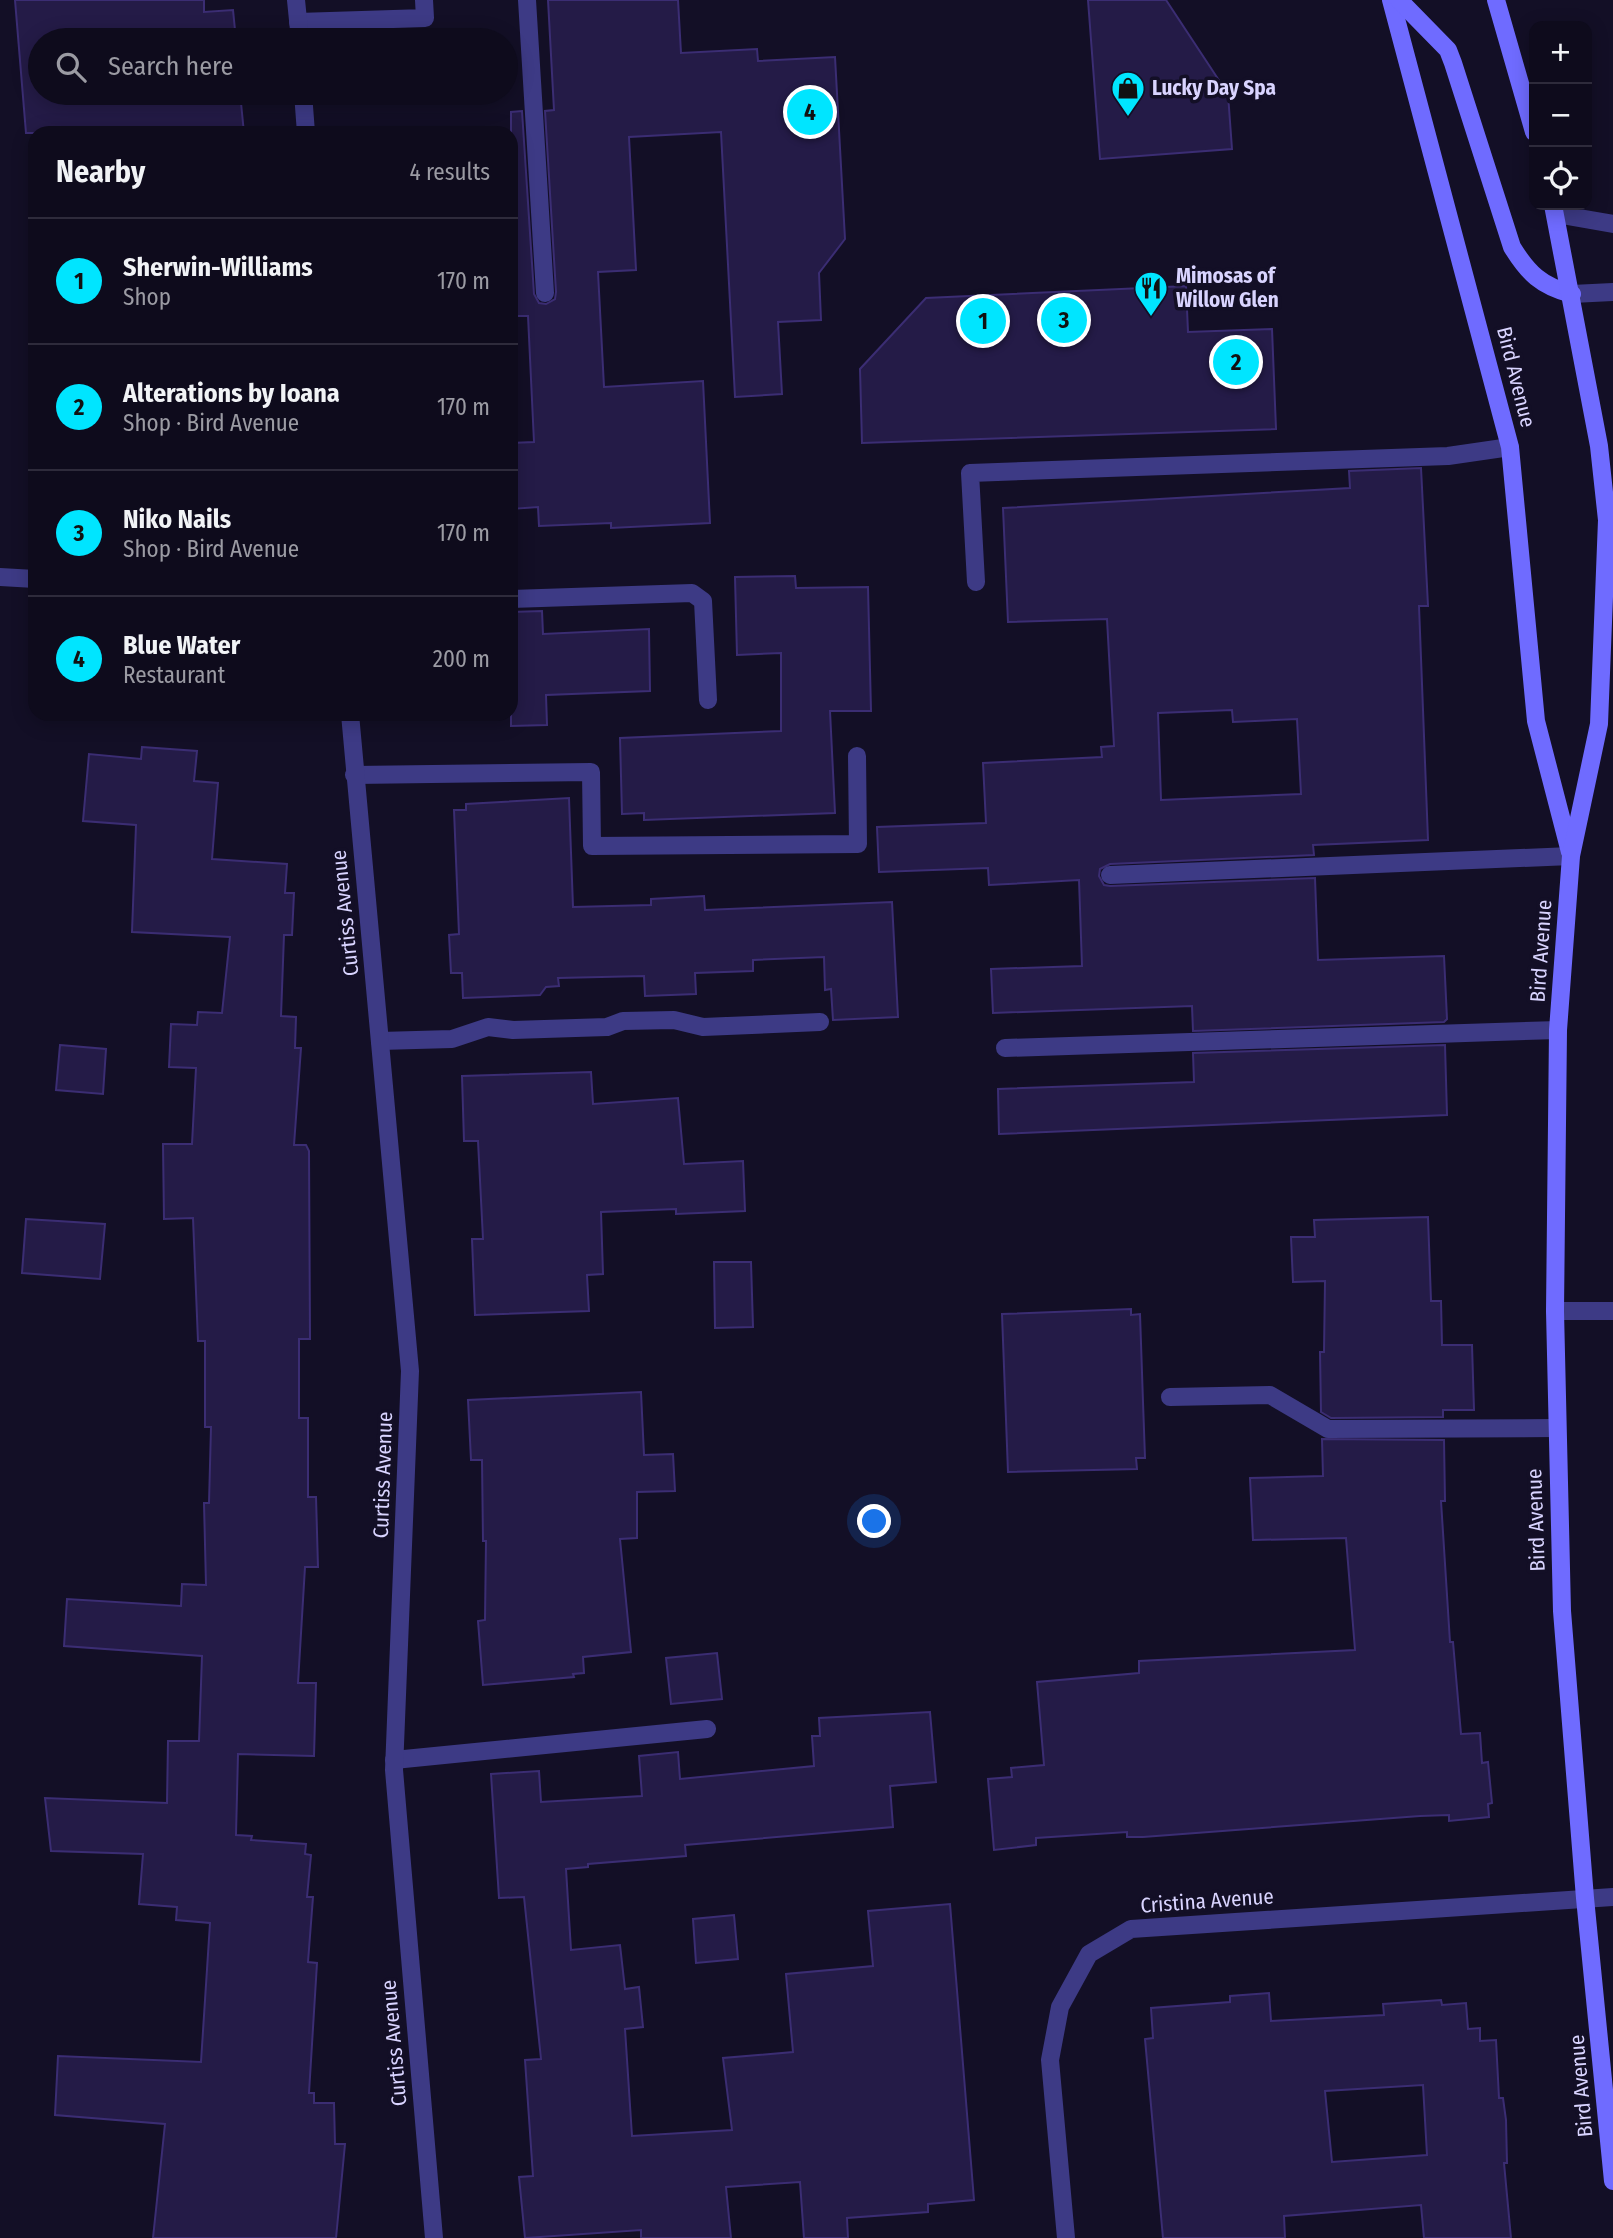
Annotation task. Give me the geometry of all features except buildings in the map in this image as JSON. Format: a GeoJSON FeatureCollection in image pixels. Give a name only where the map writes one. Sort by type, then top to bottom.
{"type":"FeatureCollection","features":[{"type":"Feature","properties":{"kind":"main road","name":"Bird Avenue"},"geometry":{"type":"LineString","coordinates":[[1391,0],[1510,447],[1536,721],[1571,856]]}},
{"type":"Feature","properties":{"kind":"main road"},"geometry":{"type":"LineString","coordinates":[[1399,0],[1448,50],[1511,247],[1527,271],[1539,282],[1572,294]]}},
{"type":"Feature","properties":{"kind":"main road"},"geometry":{"type":"LineString","coordinates":[[1496,0],[1529,115]]}},
{"type":"Feature","properties":{"kind":"main road","name":"Bird Avenue"},"geometry":{"type":"LineString","coordinates":[[1555,210],[1600,446],[1607,520],[1599,724],[1571,856],[1558,1030],[1555,1311],[1562,1611],[1585,1898],[1613,2181]]}},
{"type":"Feature","properties":{"kind":"street"},"geometry":{"type":"LineString","coordinates":[[296,0],[299,28]]}},
{"type":"Feature","properties":{"kind":"street"},"geometry":{"type":"LineString","coordinates":[[298,22],[425,18],[424,0]]}},
{"type":"Feature","properties":{"kind":"street"},"geometry":{"type":"LineString","coordinates":[[527,0],[545,293]]}},
{"type":"Feature","properties":{"kind":"street"},"geometry":{"type":"LineString","coordinates":[[304,105],[305,126]]}},
{"type":"Feature","properties":{"kind":"street"},"geometry":{"type":"LineString","coordinates":[[1559,210],[1613,224]]}},
{"type":"Feature","properties":{"kind":"street"},"geometry":{"type":"LineString","coordinates":[[1572,294],[1613,292]]}},
{"type":"Feature","properties":{"kind":"street"},"geometry":{"type":"LineString","coordinates":[[976,582],[970,473],[1448,456],[1510,447]]}},
{"type":"Feature","properties":{"kind":"street"},"geometry":{"type":"LineString","coordinates":[[0,577],[28,579]]}},
{"type":"Feature","properties":{"kind":"street"},"geometry":{"type":"LineString","coordinates":[[518,599],[692,593],[703,601],[708,700]]}},
{"type":"Feature","properties":{"kind":"street","name":"Curtiss Avenue"},"geometry":{"type":"LineString","coordinates":[[350,721],[411,1371],[394,1760],[434,2238]]}},
{"type":"Feature","properties":{"kind":"street"},"geometry":{"type":"LineString","coordinates":[[354,775],[591,772],[593,846],[858,844],[857,756]]}},
{"type":"Feature","properties":{"kind":"street"},"geometry":{"type":"LineString","coordinates":[[1110,875],[1571,856]]}},
{"type":"Feature","properties":{"kind":"street"},"geometry":{"type":"LineString","coordinates":[[380,1041],[452,1039],[488,1027],[513,1030],[607,1027],[623,1021],[674,1020],[703,1027],[820,1022]]}},
{"type":"Feature","properties":{"kind":"street"},"geometry":{"type":"LineString","coordinates":[[1005,1048],[1558,1030]]}},
{"type":"Feature","properties":{"kind":"street"},"geometry":{"type":"LineString","coordinates":[[1555,1311],[1613,1311]]}},
{"type":"Feature","properties":{"kind":"street"},"geometry":{"type":"LineString","coordinates":[[1170,1397],[1270,1395],[1328,1429],[1556,1428]]}},
{"type":"Feature","properties":{"kind":"street"},"geometry":{"type":"LineString","coordinates":[[394,1760],[707,1729]]}},
{"type":"Feature","properties":{"kind":"street","name":"Cristina Avenue"},"geometry":{"type":"LineString","coordinates":[[1066,2238],[1050,2060],[1060,2007],[1089,1954],[1131,1929],[1613,1897]]}},
{"type":"Feature","properties":{"kind":"place","name":"Blue Water"},"geometry":{"type":"Point","coordinates":[810,112]}},
{"type":"Feature","properties":{"kind":"place","name":"Lucky Day Spa"},"geometry":{"type":"Point","coordinates":[1128,118]}},
{"type":"Feature","properties":{"kind":"place","name":"Mimosas of Willow Glen"},"geometry":{"type":"Point","coordinates":[1151,318]}},
{"type":"Feature","properties":{"kind":"place","name":"Niko Nails"},"geometry":{"type":"Point","coordinates":[1064,320]}},
{"type":"Feature","properties":{"kind":"place","name":"Sherwin-Williams"},"geometry":{"type":"Point","coordinates":[983,321]}},
{"type":"Feature","properties":{"kind":"place","name":"Alterations by Ioana"},"geometry":{"type":"Point","coordinates":[1236,362]}}]}
